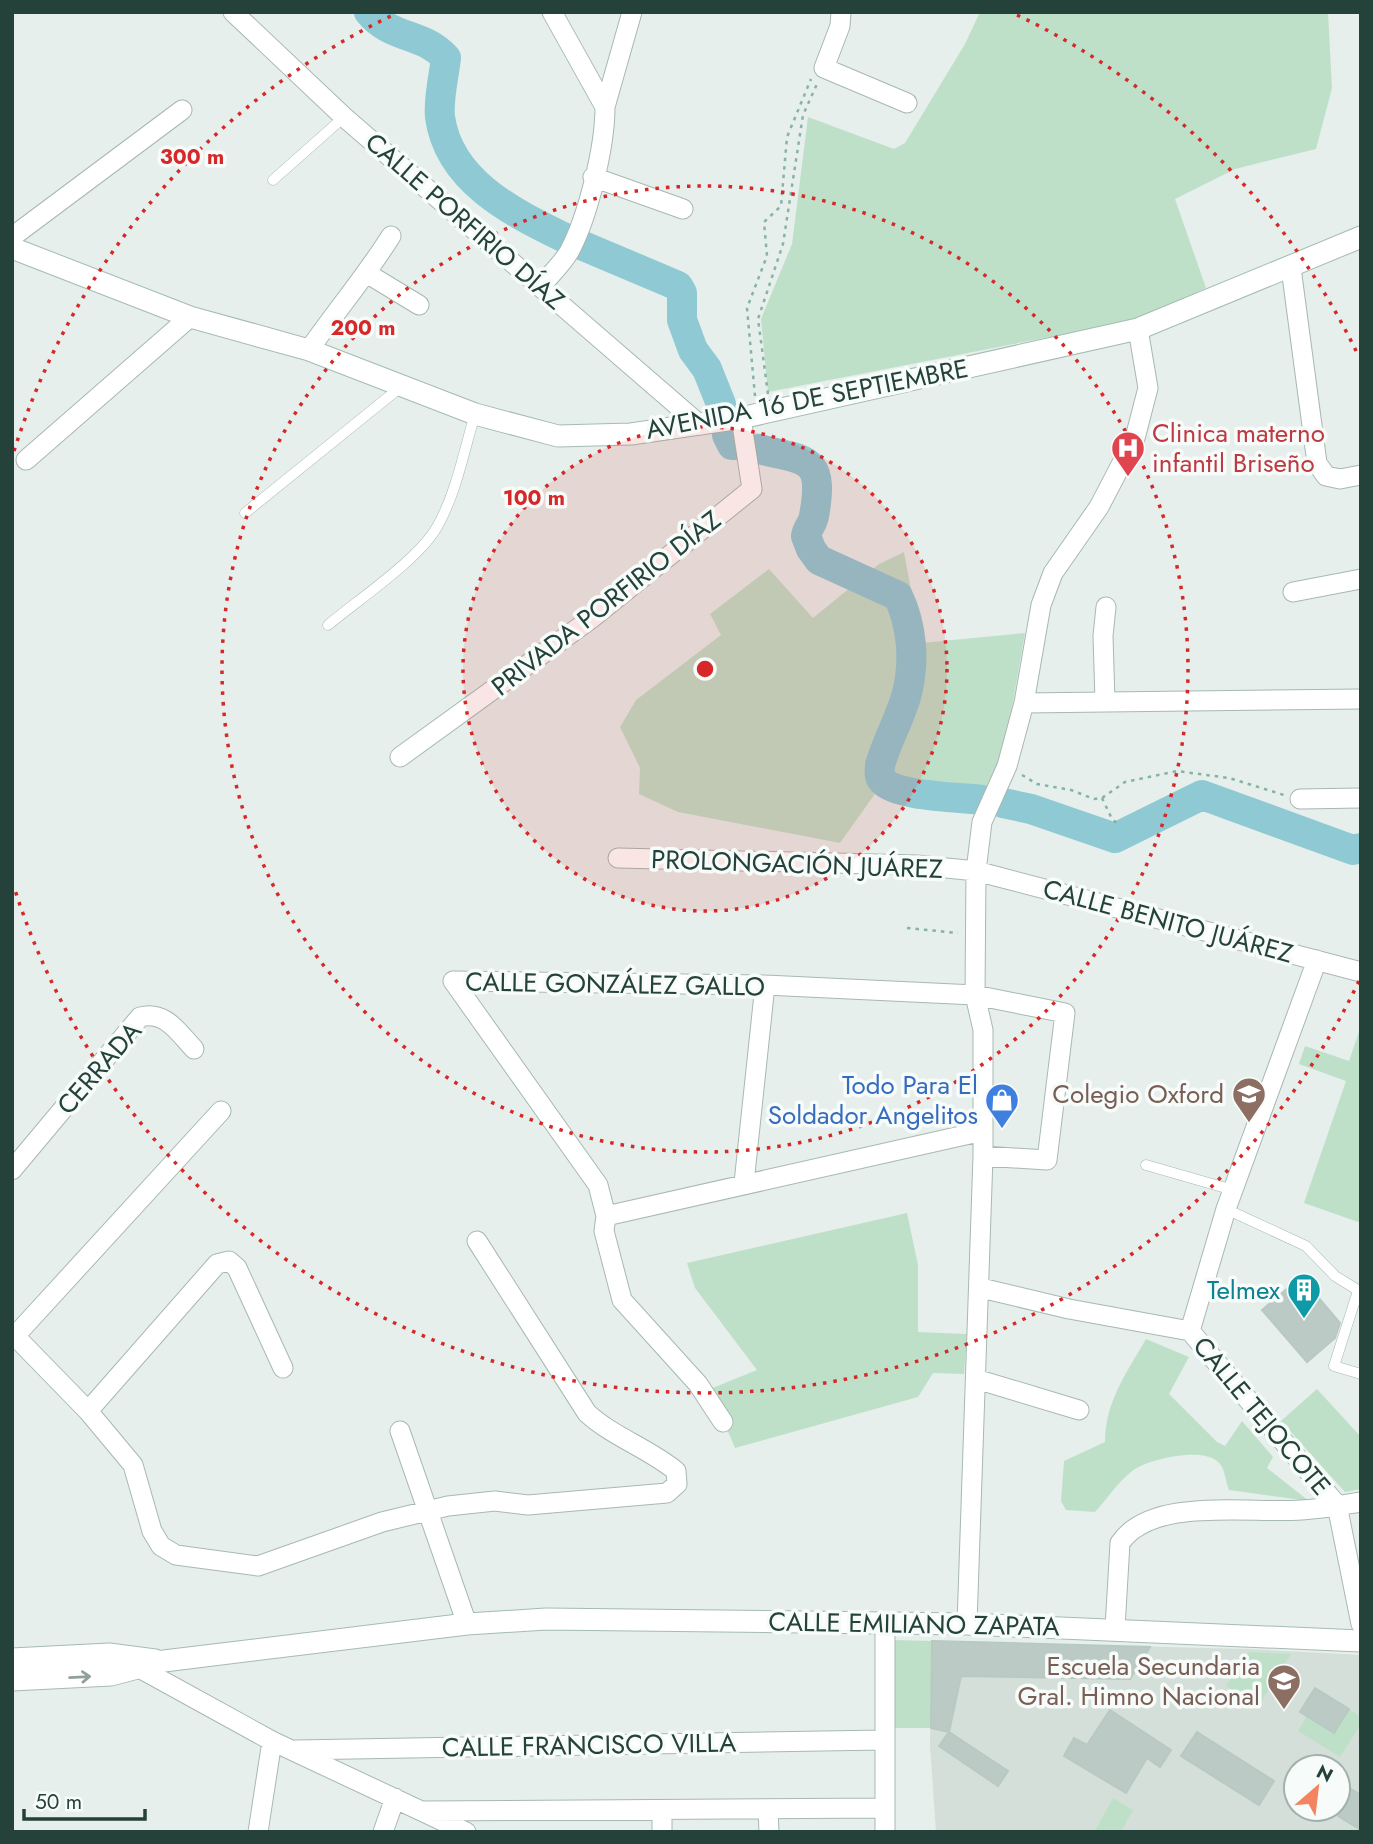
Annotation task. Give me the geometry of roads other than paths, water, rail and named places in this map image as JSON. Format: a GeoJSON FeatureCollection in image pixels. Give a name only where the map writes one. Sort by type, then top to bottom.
{"type":"FeatureCollection","features":[{"type":"Feature","properties":{"kind":"main road","name":"AVENIDA 16 DE SEPTIEMBRE"},"geometry":{"type":"LineString","coordinates":[[12,248],[190,317],[309,350],[475,414],[558,436],[631,435],[756,415],[1138,329],[1361,237]]}},
{"type":"Feature","properties":{"kind":"main road","name":"CALLE EMILIANO ZAPATA"},"geometry":{"type":"LineString","coordinates":[[12,1680],[111,1675],[138,1663],[467,1624],[546,1619],[967,1624],[1115,1628],[1361,1641]]}},
{"type":"Feature","properties":{"kind":"main road","name":"CALLE EMILIANO ZAPATA"},"geometry":{"type":"LineString","coordinates":[[12,1659],[109,1654],[138,1663]]}},
{"type":"Feature","properties":{"kind":"street","name":"CALLE PORFIRIO DÍAZ"},"geometry":{"type":"LineString","coordinates":[[233,12],[344,117],[700,425]]}},
{"type":"Feature","properties":{"kind":"street"},"geometry":{"type":"LineString","coordinates":[[552,12],[605,107]]}},
{"type":"Feature","properties":{"kind":"street"},"geometry":{"type":"LineString","coordinates":[[541,286],[569,253],[593,177],[605,107],[632,12]]}},
{"type":"Feature","properties":{"kind":"street"},"geometry":{"type":"LineString","coordinates":[[841,12],[838,36],[824,68],[907,103]]}},
{"type":"Feature","properties":{"kind":"street"},"geometry":{"type":"LineString","coordinates":[[12,237],[182,110]]}},
{"type":"Feature","properties":{"kind":"street"},"geometry":{"type":"LineString","coordinates":[[593,177],[683,209]]}},
{"type":"Feature","properties":{"kind":"street"},"geometry":{"type":"LineString","coordinates":[[309,350],[348,293],[368,274],[391,236]]}},
{"type":"Feature","properties":{"kind":"street"},"geometry":{"type":"LineString","coordinates":[[1291,268],[1317,463],[1325,476],[1340,479],[1361,475]]}},
{"type":"Feature","properties":{"kind":"street"},"geometry":{"type":"LineString","coordinates":[[368,274],[419,305]]}},
{"type":"Feature","properties":{"kind":"street"},"geometry":{"type":"LineString","coordinates":[[26,460],[190,317]]}},
{"type":"Feature","properties":{"kind":"street"},"geometry":{"type":"LineString","coordinates":[[967,1624],[981,1288],[983,1030],[975,995],[976,871],[982,822],[1007,766],[1024,703],[1036,627],[1053,573],[1099,507],[1135,438],[1148,388],[1138,329]]}},
{"type":"Feature","properties":{"kind":"street","name":"PRIVADA PORFIRIO DÍAZ"},"geometry":{"type":"LineString","coordinates":[[400,757],[592,618],[752,489],[756,415]]}},
{"type":"Feature","properties":{"kind":"street"},"geometry":{"type":"LineString","coordinates":[[1293,592],[1361,579]]}},
{"type":"Feature","properties":{"kind":"street"},"geometry":{"type":"LineString","coordinates":[[1105,701],[1102,636],[1106,607]]}},
{"type":"Feature","properties":{"kind":"street"},"geometry":{"type":"LineString","coordinates":[[1024,703],[1361,699]]}},
{"type":"Feature","properties":{"kind":"street"},"geometry":{"type":"LineString","coordinates":[[1300,799],[1361,798]]}},
{"type":"Feature","properties":{"kind":"street","name":"PROLONGACIÓN JUÁREZ"},"geometry":{"type":"LineString","coordinates":[[618,858],[917,866],[976,871]]}},
{"type":"Feature","properties":{"kind":"street","name":"CALLE BENITO JUÁREZ"},"geometry":{"type":"LineString","coordinates":[[976,871],[1361,972]]}},
{"type":"Feature","properties":{"kind":"street"},"geometry":{"type":"LineString","coordinates":[[1190,1331],[1226,1209],[1317,960]]}},
{"type":"Feature","properties":{"kind":"street","name":"CALLE GONZÁLEZ GALLO"},"geometry":{"type":"LineString","coordinates":[[606,1216],[598,1185],[453,981],[765,985],[975,995],[1065,1013],[1047,1160],[983,1156]]}},
{"type":"Feature","properties":{"kind":"street"},"geometry":{"type":"LineString","coordinates":[[744,1183],[765,985]]}},
{"type":"Feature","properties":{"kind":"street","name":"CERRADA"},"geometry":{"type":"LineString","coordinates":[[12,1170],[140,1017],[153,1013],[164,1018],[194,1049]]}},
{"type":"Feature","properties":{"kind":"street"},"geometry":{"type":"LineString","coordinates":[[221,1111],[14,1334],[88,1411],[133,1465],[152,1531],[161,1546],[176,1555],[258,1566],[382,1521],[429,1510],[495,1501],[528,1505],[667,1493],[677,1484],[676,1471],[662,1459],[601,1426],[587,1413],[477,1241]]}},
{"type":"Feature","properties":{"kind":"street"},"geometry":{"type":"LineString","coordinates":[[723,1422],[698,1384],[622,1300],[604,1231],[606,1216],[983,1131]]}},
{"type":"Feature","properties":{"kind":"street"},"geometry":{"type":"LineString","coordinates":[[88,1411],[217,1264],[229,1261],[237,1268],[283,1368]]}},
{"type":"Feature","properties":{"kind":"street","name":"CALLE TEJOCOTE"},"geometry":{"type":"LineString","coordinates":[[981,1288],[1069,1309],[1190,1331],[1337,1505]]}},
{"type":"Feature","properties":{"kind":"street"},"geometry":{"type":"LineString","coordinates":[[976,1379],[1079,1410]]}},
{"type":"Feature","properties":{"kind":"street"},"geometry":{"type":"LineString","coordinates":[[400,1431],[467,1624]]}},
{"type":"Feature","properties":{"kind":"street"},"geometry":{"type":"LineString","coordinates":[[1115,1628],[1120,1544],[1128,1532],[1150,1519],[1188,1512],[1303,1510],[1361,1502]]}},
{"type":"Feature","properties":{"kind":"street"},"geometry":{"type":"LineString","coordinates":[[1337,1505],[1361,1624]]}},
{"type":"Feature","properties":{"kind":"street"},"geometry":{"type":"LineString","coordinates":[[885,1622],[885,1832]]}},
{"type":"Feature","properties":{"kind":"street"},"geometry":{"type":"LineString","coordinates":[[138,1663],[272,1741],[466,1832]]}},
{"type":"Feature","properties":{"kind":"street","name":"CALLE FRANCISCO VILLA"},"geometry":{"type":"LineString","coordinates":[[295,1750],[883,1740]]}},
{"type":"Feature","properties":{"kind":"street"},"geometry":{"type":"LineString","coordinates":[[258,1832],[272,1741]]}},
{"type":"Feature","properties":{"kind":"street"},"geometry":{"type":"LineString","coordinates":[[383,1832],[395,1798]]}},
{"type":"Feature","properties":{"kind":"street"},"geometry":{"type":"LineString","coordinates":[[423,1811],[885,1808]]}},
{"type":"Feature","properties":{"kind":"street"},"geometry":{"type":"LineString","coordinates":[[768,1810],[769,1832]]}},
{"type":"Feature","properties":{"kind":"street"},"geometry":{"type":"LineString","coordinates":[[662,1811],[662,1832]]}},
{"type":"Feature","properties":{"kind":"lane"},"geometry":{"type":"LineString","coordinates":[[273,180],[344,117]]}},
{"type":"Feature","properties":{"kind":"lane"},"geometry":{"type":"LineString","coordinates":[[245,513],[402,386]]}},
{"type":"Feature","properties":{"kind":"lane"},"geometry":{"type":"LineString","coordinates":[[328,625],[418,550],[436,530],[446,509],[475,414]]}},
{"type":"Feature","properties":{"kind":"lane"},"geometry":{"type":"LineString","coordinates":[[1146,1165],[1233,1190]]}},
{"type":"Feature","properties":{"kind":"lane"},"geometry":{"type":"LineString","coordinates":[[1226,1209],[1306,1246],[1335,1276],[1359,1291],[1334,1366],[1361,1374]]}},
{"type":"Feature","properties":{"kind":"waterway"},"geometry":{"type":"LineString","coordinates":[[369,12],[388,27],[428,44],[446,58],[440,95],[440,117],[446,140],[471,178],[507,207],[569,240]]}},
{"type":"Feature","properties":{"kind":"waterway"},"geometry":{"type":"LineString","coordinates":[[581,245],[678,286],[682,293],[682,320],[693,350],[707,369],[721,404]]}},
{"type":"Feature","properties":{"kind":"waterway"},"geometry":{"type":"LineString","coordinates":[[727,435],[732,445],[744,445]]}},
{"type":"Feature","properties":{"kind":"waterway"},"geometry":{"type":"LineString","coordinates":[[758,449],[800,459],[814,471],[817,496],[813,519],[806,536],[819,560],[898,596],[903,607],[911,643],[911,668],[904,702],[880,765],[882,780],[889,786],[914,793],[983,800]]}},
{"type":"Feature","properties":{"kind":"waterway"},"geometry":{"type":"LineString","coordinates":[[1003,803],[1031,809],[1115,838],[1202,795],[1353,850],[1361,848]]}},
{"type":"Feature","properties":{"kind":"place","name":"Clinica materno infantil Briseño"},"geometry":{"type":"Point","coordinates":[1128,478]}},
{"type":"Feature","properties":{"kind":"place","name":"Colegio Oxford"},"geometry":{"type":"Point","coordinates":[1249,1124]}},
{"type":"Feature","properties":{"kind":"place","name":"Todo Para El Soldador Angelitos"},"geometry":{"type":"Point","coordinates":[1002,1130]}},
{"type":"Feature","properties":{"kind":"place","name":"Telmex"},"geometry":{"type":"Point","coordinates":[1304,1320]}},
{"type":"Feature","properties":{"kind":"place","name":"Escuela Secundaria Gral. Himno Nacional"},"geometry":{"type":"Point","coordinates":[1284,1711]}}]}
